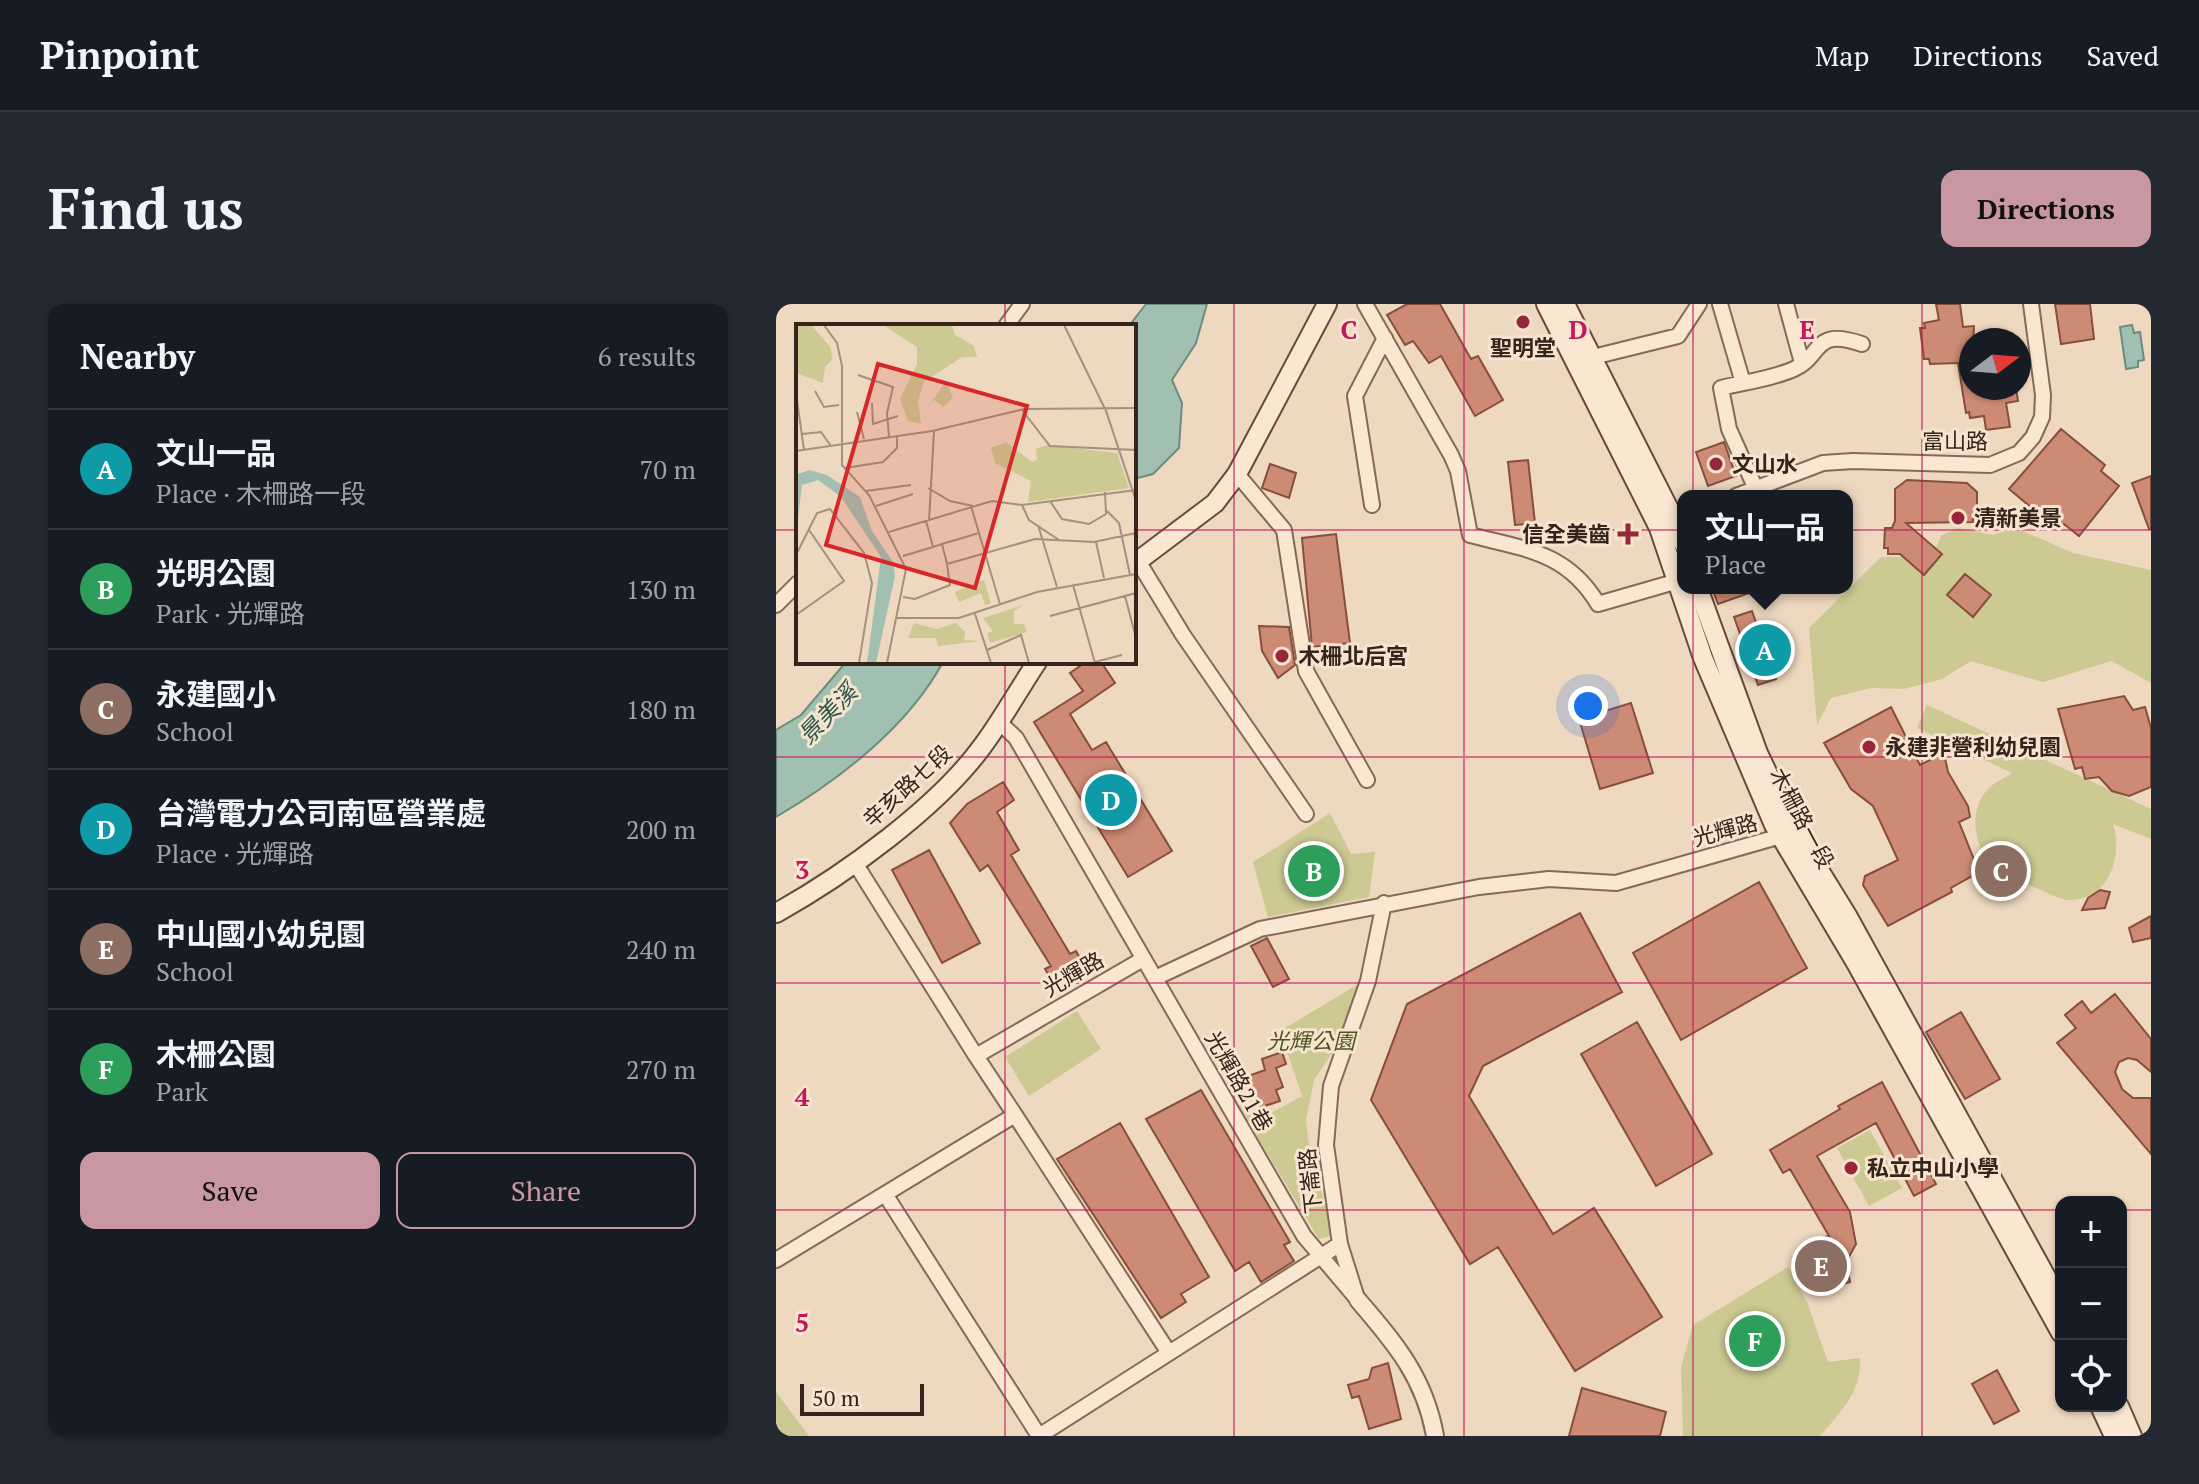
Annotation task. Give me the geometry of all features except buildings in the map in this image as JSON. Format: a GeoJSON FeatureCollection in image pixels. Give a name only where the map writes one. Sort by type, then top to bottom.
{"type":"FeatureCollection","features":[{"type":"Feature","properties":{"kind":"main road"},"geometry":{"type":"LineString","coordinates":[[1136,563],[1215,503],[1237,474],[1327,304]]}},
{"type":"Feature","properties":{"kind":"main road","name":"木柵路一段"},"geometry":{"type":"LineString","coordinates":[[1546,304],[1672,522]]}},
{"type":"Feature","properties":{"kind":"main road","name":"木柵路一段"},"geometry":{"type":"LineString","coordinates":[[1565,304],[1672,522],[1677,571]]}},
{"type":"Feature","properties":{"kind":"main road","name":"木柵路一段"},"geometry":{"type":"LineString","coordinates":[[1683,594],[1738,745],[2055,1322]]}},
{"type":"Feature","properties":{"kind":"main road","name":"木柵路一段"},"geometry":{"type":"LineString","coordinates":[[1700,594],[1788,834],[1855,930],[2055,1293]]}},
{"type":"Feature","properties":{"kind":"main road","name":"辛亥路七段"},"geometry":{"type":"LineString","coordinates":[[776,913],[855,863],[917,812],[970,762],[1036,664]]}},
{"type":"Feature","properties":{"kind":"main road"},"geometry":{"type":"LineString","coordinates":[[2102,1412],[2110,1433]]}},
{"type":"Feature","properties":{"kind":"main road"},"geometry":{"type":"LineString","coordinates":[[2121,1412],[2132,1436]]}},
{"type":"Feature","properties":{"kind":"street"},"geometry":{"type":"LineString","coordinates":[[1007,324],[1022,304]]}},
{"type":"Feature","properties":{"kind":"street"},"geometry":{"type":"LineString","coordinates":[[1365,304],[1451,455],[1458,471],[1470,535],[1551,556],[1584,580],[1598,604],[1641,595],[1677,581]]}},
{"type":"Feature","properties":{"kind":"street"},"geometry":{"type":"LineString","coordinates":[[1593,357],[1678,336],[1699,304]]}},
{"type":"Feature","properties":{"kind":"street"},"geometry":{"type":"LineString","coordinates":[[1720,304],[1743,383]]}},
{"type":"Feature","properties":{"kind":"street"},"geometry":{"type":"LineString","coordinates":[[1786,304],[1802,363]]}},
{"type":"Feature","properties":{"kind":"street","name":"富山路"},"geometry":{"type":"LineString","coordinates":[[1761,490],[1823,463],[1990,465],[2019,453],[2033,437],[2042,417],[2043,395],[2031,304]]}},
{"type":"Feature","properties":{"kind":"street"},"geometry":{"type":"LineString","coordinates":[[1372,505],[1355,396],[1385,338]]}},
{"type":"Feature","properties":{"kind":"street"},"geometry":{"type":"LineString","coordinates":[[1755,490],[1729,429],[1721,388],[1797,368],[1819,343],[1845,338],[1862,344]]}},
{"type":"Feature","properties":{"kind":"street"},"geometry":{"type":"LineString","coordinates":[[1237,474],[1284,530],[1306,671],[1367,780]]}},
{"type":"Feature","properties":{"kind":"street"},"geometry":{"type":"LineString","coordinates":[[1136,563],[1306,814]]}},
{"type":"Feature","properties":{"kind":"street"},"geometry":{"type":"LineString","coordinates":[[776,605],[796,585]]}},
{"type":"Feature","properties":{"kind":"street"},"geometry":{"type":"LineString","coordinates":[[998,721],[1016,738],[1143,959]]}},
{"type":"Feature","properties":{"kind":"street","name":"光輝路"},"geometry":{"type":"LineString","coordinates":[[1155,978],[1260,929],[1384,903],[1549,879],[1616,883],[1788,834]]}},
{"type":"Feature","properties":{"kind":"street"},"geometry":{"type":"LineString","coordinates":[[855,863],[1169,1353]]}},
{"type":"Feature","properties":{"kind":"street","name":"下崙路"},"geometry":{"type":"LineString","coordinates":[[1384,903],[1368,981],[1331,1086],[1326,1145],[1340,1244],[1358,1300],[1391,1338],[1420,1381],[1435,1436]]}},
{"type":"Feature","properties":{"kind":"street","name":"光輝路"},"geometry":{"type":"LineString","coordinates":[[976,1056],[1143,959]]}},
{"type":"Feature","properties":{"kind":"street","name":"光輝路21巷"},"geometry":{"type":"LineString","coordinates":[[1143,959],[1319,1257],[1358,1300]]}},
{"type":"Feature","properties":{"kind":"street"},"geometry":{"type":"LineString","coordinates":[[776,1260],[1015,1115]]}},
{"type":"Feature","properties":{"kind":"street"},"geometry":{"type":"LineString","coordinates":[[885,1194],[1039,1436],[1340,1244]]}},
{"type":"Feature","properties":{"kind":"street"},"geometry":{"type":"LineString","coordinates":[[2110,1433],[2117,1412]]}},
{"type":"Feature","properties":{"kind":"green space"},"geometry":{"type":"Polygon","coordinates":[[[1957,528],[1993,535],[2016,528],[2073,553],[2151,570],[2151,683],[2112,661],[2043,682],[1971,661],[1942,679],[1904,689],[1871,688],[1831,698],[1817,725],[1809,628],[1843,594],[1853,594],[1853,585],[1881,557],[1902,557],[1924,576],[1943,554],[1936,548],[1941,536],[1957,528]]]}},
{"type":"Feature","properties":{"kind":"green space"},"geometry":{"type":"Polygon","coordinates":[[[1927,705],[2151,809],[2151,839],[2113,824],[2116,849],[2110,874],[2094,893],[2082,898],[2060,898],[2005,874],[1985,855],[1976,834],[1975,822],[1987,790],[2012,773],[1917,728],[1927,705]]]}},
{"type":"Feature","properties":{"kind":"green space"},"geometry":{"type":"Polygon","coordinates":[[[1330,813],[1351,854],[1375,852],[1369,897],[1268,917],[1253,862],[1330,813]]]}},
{"type":"Feature","properties":{"kind":"green space","name":"光輝公園"},"geometry":{"type":"Polygon","coordinates":[[[1362,982],[1336,1047],[1314,1080],[1306,1120],[1311,1163],[1334,1227],[1330,1236],[1319,1239],[1238,1105],[1253,1106],[1262,1118],[1302,1096],[1280,1031],[1362,982]]]}},
{"type":"Feature","properties":{"kind":"green space"},"geometry":{"type":"Polygon","coordinates":[[[1077,1011],[1101,1049],[1029,1096],[1005,1057],[1077,1011]]]}},
{"type":"Feature","properties":{"kind":"green space"},"geometry":{"type":"Polygon","coordinates":[[[1870,1130],[1902,1188],[1869,1206],[1837,1148],[1870,1130]]]}},
{"type":"Feature","properties":{"kind":"green space"},"geometry":{"type":"Polygon","coordinates":[[[1788,1267],[1807,1302],[1828,1362],[1860,1358],[1858,1381],[1849,1400],[1820,1436],[1683,1436],[1681,1367],[1693,1325],[1788,1267]]]}},
{"type":"Feature","properties":{"kind":"green space"},"geometry":{"type":"Polygon","coordinates":[[[776,1392],[809,1436],[776,1436],[776,1392]]]}},
{"type":"Feature","properties":{"kind":"water"},"geometry":{"type":"Polygon","coordinates":[[[1146,304],[1207,304],[1196,343],[1172,380],[1182,403],[1179,448],[1153,474],[1136,478],[1136,324],[1131,324],[1146,304]]]}},
{"type":"Feature","properties":{"kind":"water"},"geometry":{"type":"Polygon","coordinates":[[[2132,325],[2134,333],[2140,332],[2144,360],[2138,361],[2138,367],[2126,369],[2120,327],[2132,325]]]}},
{"type":"Feature","properties":{"kind":"water","name":"景美溪"},"geometry":{"type":"Polygon","coordinates":[[[844,664],[942,664],[911,708],[870,750],[824,786],[776,817],[776,730],[801,715],[844,664]]]}},
{"type":"Feature","properties":{"kind":"place","name":"聖明堂"},"geometry":{"type":"Point","coordinates":[1523,322]}},
{"type":"Feature","properties":{"kind":"place","name":"文山水"},"geometry":{"type":"Point","coordinates":[1716,464]}},
{"type":"Feature","properties":{"kind":"place","name":"清新美景"},"geometry":{"type":"Point","coordinates":[1958,518]}},
{"type":"Feature","properties":{"kind":"place","name":"信全美齒"},"geometry":{"type":"Point","coordinates":[1628,534]}},
{"type":"Feature","properties":{"kind":"place","name":"文山一品"},"geometry":{"type":"Point","coordinates":[1765,650]}},
{"type":"Feature","properties":{"kind":"place","name":"木柵北后宮"},"geometry":{"type":"Point","coordinates":[1282,656]}},
{"type":"Feature","properties":{"kind":"place","name":"永建非營利幼兒園"},"geometry":{"type":"Point","coordinates":[1869,747]}},
{"type":"Feature","properties":{"kind":"place","name":"台灣電力公司南區營業處"},"geometry":{"type":"Point","coordinates":[1111,800]}},
{"type":"Feature","properties":{"kind":"place","name":"光明公園"},"geometry":{"type":"Point","coordinates":[1314,871]}},
{"type":"Feature","properties":{"kind":"place","name":"永建國小"},"geometry":{"type":"Point","coordinates":[2001,871]}},
{"type":"Feature","properties":{"kind":"place","name":"私立中山小學"},"geometry":{"type":"Point","coordinates":[1851,1168]}},
{"type":"Feature","properties":{"kind":"place","name":"中山國小幼兒園"},"geometry":{"type":"Point","coordinates":[1821,1266]}},
{"type":"Feature","properties":{"kind":"place","name":"木柵公園"},"geometry":{"type":"Point","coordinates":[1755,1341]}}]}
